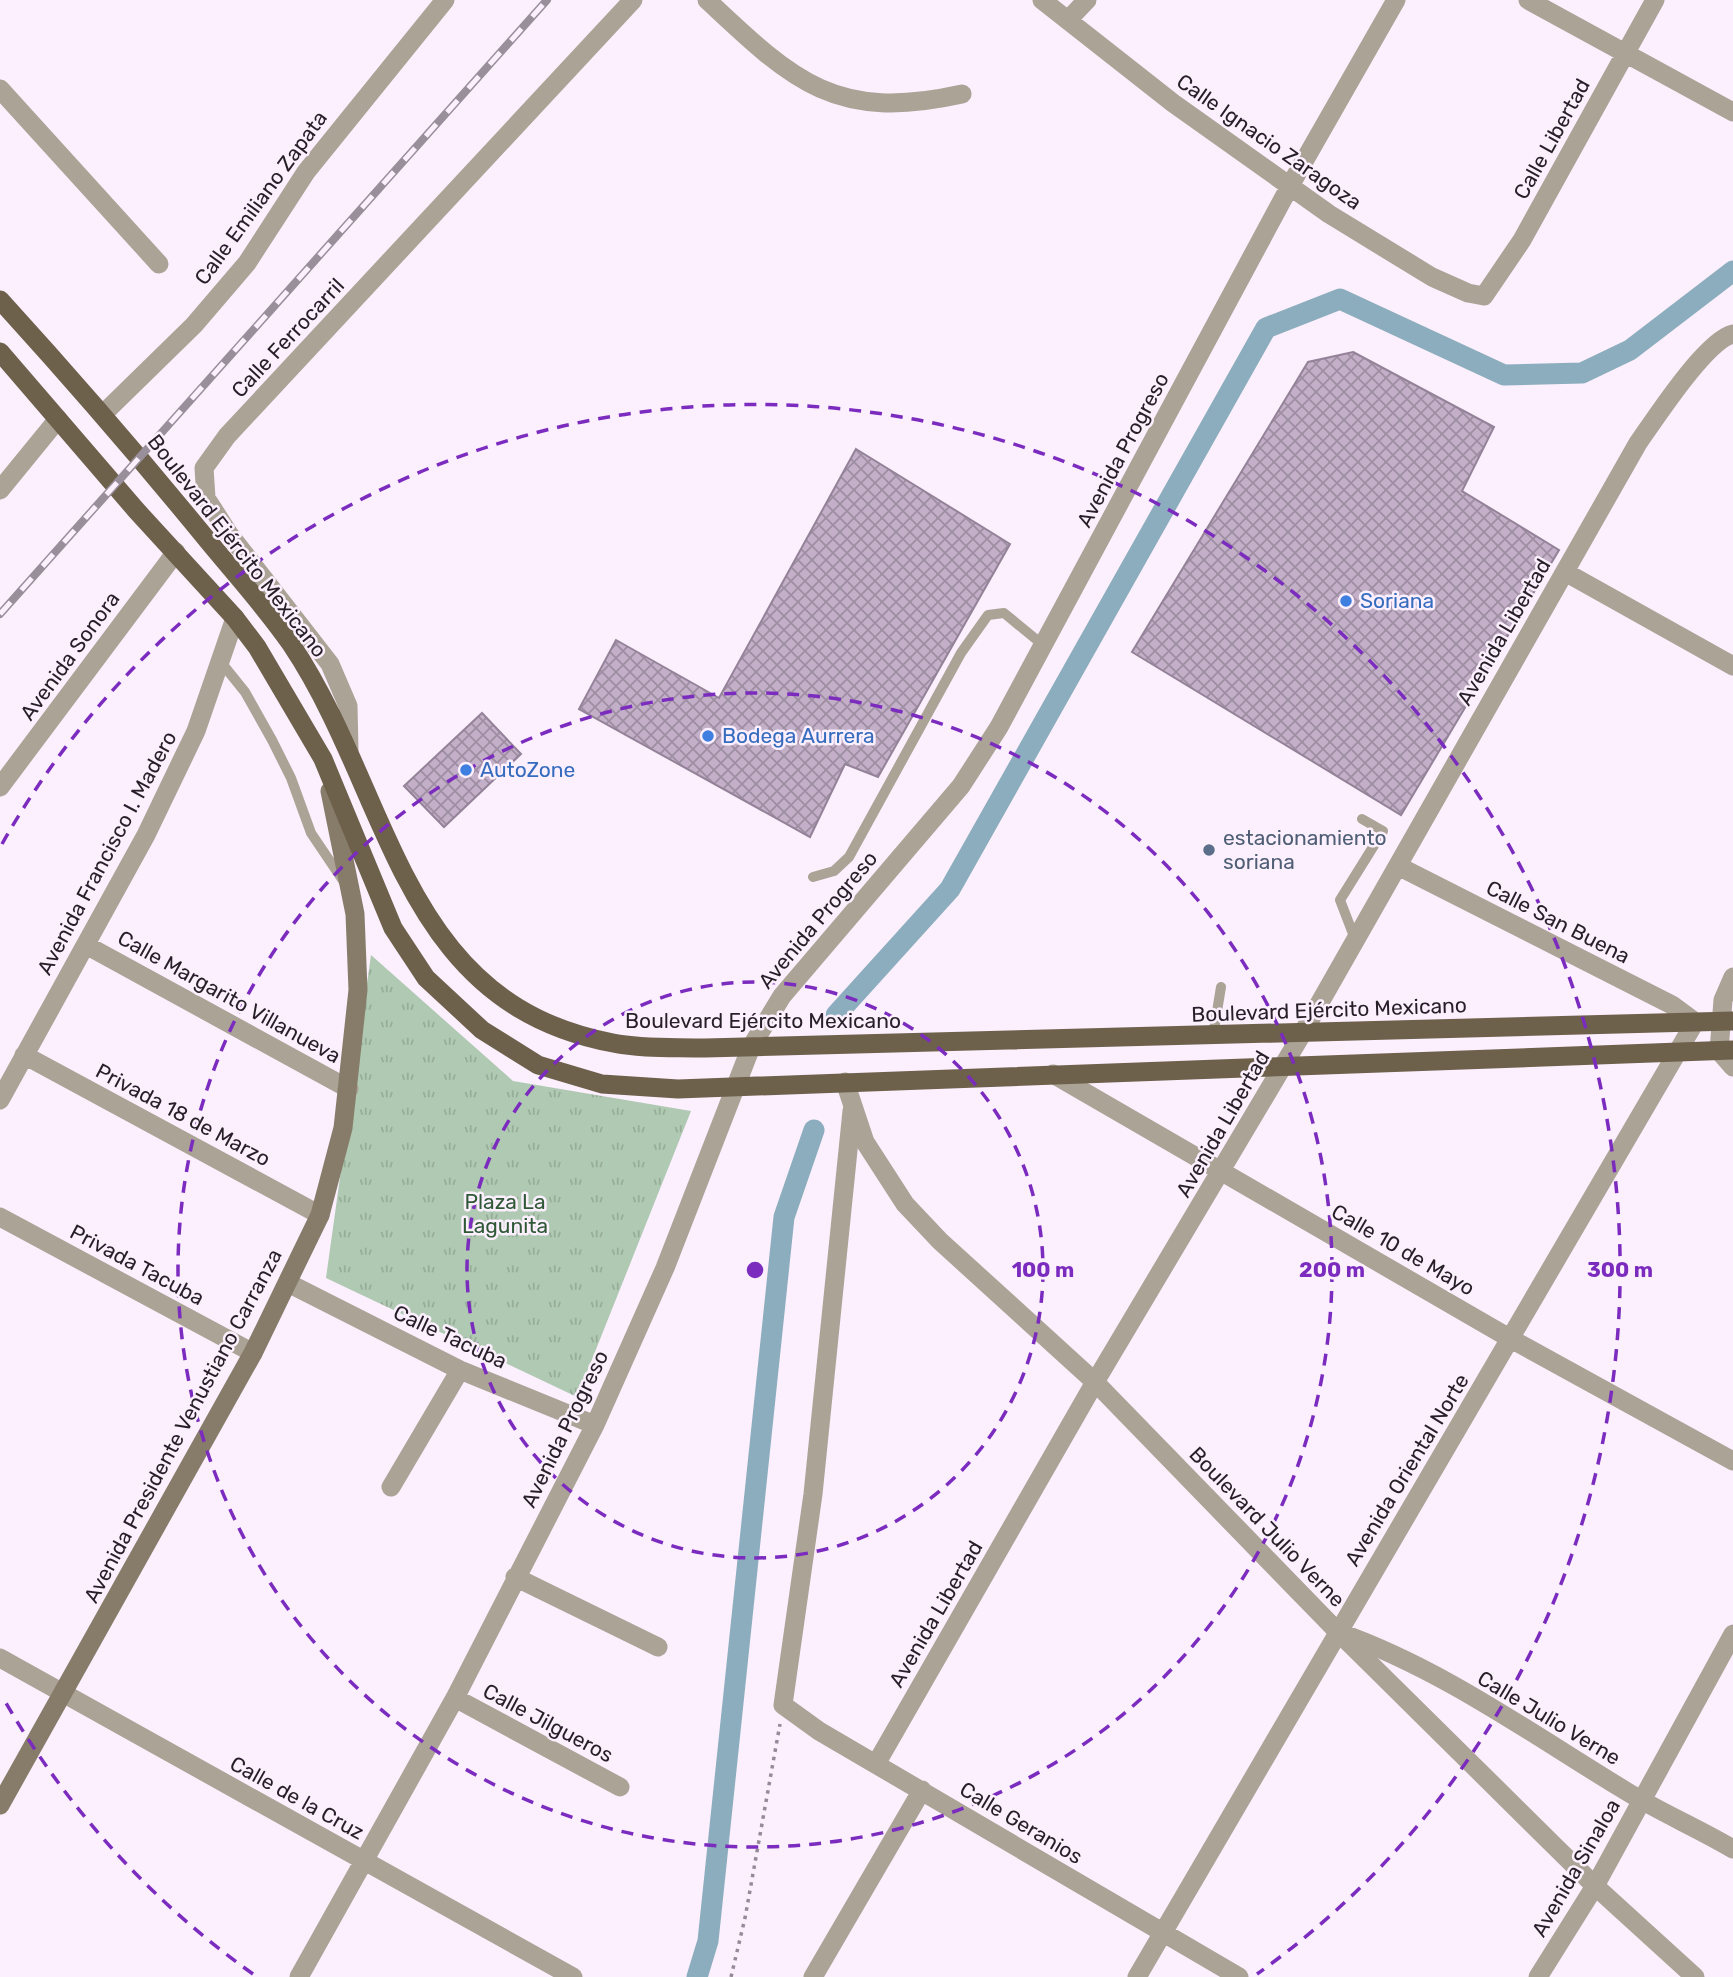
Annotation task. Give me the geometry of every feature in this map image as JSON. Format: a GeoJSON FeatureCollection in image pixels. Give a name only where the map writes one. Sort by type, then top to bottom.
{"type":"FeatureCollection","features":[{"type":"Feature","properties":{"kind":"main road","name":"Boulevard Ejército Mexicano"},"geometry":{"type":"LineString","coordinates":[[0,300],[103,414],[290,643],[348,751],[417,901],[446,944],[491,991],[552,1026],[594,1040],[635,1047],[758,1047],[1213,1037],[1726,1021]]}},
{"type":"Feature","properties":{"kind":"main road"},"geometry":{"type":"LineString","coordinates":[[0,352],[235,618],[281,683],[323,759],[381,901],[406,952],[435,988],[482,1030],[538,1065],[602,1084],[666,1089],[758,1088],[1053,1074],[1726,1051]]}},
{"type":"Feature","properties":{"kind":"main road","name":"Avenida Presidente Venustiano Carranza"},"geometry":{"type":"LineString","coordinates":[[0,1805],[253,1353],[320,1215],[334,1170],[349,1089],[358,990],[351,894],[323,759]]}},
{"type":"Feature","properties":{"kind":"street","name":"Calle Emiliano Zapata"},"geometry":{"type":"LineString","coordinates":[[103,414],[194,326],[247,263],[306,172],[445,0]]}},
{"type":"Feature","properties":{"kind":"street","name":"Calle Ferrocarril"},"geometry":{"type":"LineString","coordinates":[[348,751],[348,706],[341,684],[308,633],[214,513],[206,498],[204,468],[227,436],[633,0]]}},
{"type":"Feature","properties":{"kind":"street"},"geometry":{"type":"LineString","coordinates":[[707,0],[781,66],[814,87],[853,100],[889,105],[924,102],[962,94]]}},
{"type":"Feature","properties":{"kind":"street","name":"Calle Ignacio Zaragoza"},"geometry":{"type":"LineString","coordinates":[[1042,0],[1173,103],[1388,253],[1452,287],[1484,296]]}},
{"type":"Feature","properties":{"kind":"street"},"geometry":{"type":"LineString","coordinates":[[1068,20],[1087,0]]}},
{"type":"Feature","properties":{"kind":"street","name":"Avenida Progreso"},"geometry":{"type":"LineString","coordinates":[[299,1977],[455,1698],[595,1424],[665,1268],[735,1088],[782,996],[820,948],[961,786],[999,727],[1291,184],[1396,0]]}},
{"type":"Feature","properties":{"kind":"street"},"geometry":{"type":"LineString","coordinates":[[1528,0],[1628,52],[1733,112]]}},
{"type":"Feature","properties":{"kind":"street","name":"Calle Libertad"},"geometry":{"type":"LineString","coordinates":[[1484,296],[1522,240],[1655,0]]}},
{"type":"Feature","properties":{"kind":"street"},"geometry":{"type":"LineString","coordinates":[[0,89],[159,264]]}},
{"type":"Feature","properties":{"kind":"street","name":"Avenida Libertad"},"geometry":{"type":"LineString","coordinates":[[876,1764],[1095,1382],[1302,1034],[1638,443],[1688,375],[1730,335]]}},
{"type":"Feature","properties":{"kind":"street"},"geometry":{"type":"LineString","coordinates":[[0,490],[58,419]]}},
{"type":"Feature","properties":{"kind":"street","name":"Avenida Sonora"},"geometry":{"type":"LineString","coordinates":[[0,787],[176,552]]}},
{"type":"Feature","properties":{"kind":"street"},"geometry":{"type":"LineString","coordinates":[[1565,572],[1733,666]]}},
{"type":"Feature","properties":{"kind":"street","name":"Avenida Francisco I. Madero"},"geometry":{"type":"LineString","coordinates":[[0,1100],[146,835],[196,731],[235,618]]}},
{"type":"Feature","properties":{"kind":"street","name":"Calle San Buena"},"geometry":{"type":"LineString","coordinates":[[1398,866],[1672,1005],[1695,1022]]}},
{"type":"Feature","properties":{"kind":"street","name":"Calle Margarito Villanueva"},"geometry":{"type":"LineString","coordinates":[[86,945],[349,1089]]}},
{"type":"Feature","properties":{"kind":"street"},"geometry":{"type":"LineString","coordinates":[[1733,977],[1723,1000],[1726,1051],[1733,1067]]}},
{"type":"Feature","properties":{"kind":"street","name":"Avenida Oriental Norte"},"geometry":{"type":"LineString","coordinates":[[1137,1977],[1695,1022]]}},
{"type":"Feature","properties":{"kind":"street","name":"Privada 18 de Marzo"},"geometry":{"type":"LineString","coordinates":[[24,1055],[320,1215]]}},
{"type":"Feature","properties":{"kind":"street","name":"Calle 10 de Mayo"},"geometry":{"type":"LineString","coordinates":[[1053,1074],[1511,1339],[1733,1461]]}},
{"type":"Feature","properties":{"kind":"street","name":"Boulevard Julio Verne"},"geometry":{"type":"LineString","coordinates":[[838,1083],[870,1150],[905,1204],[940,1241],[1095,1382],[1338,1632],[1595,1886],[1695,1977]]}},
{"type":"Feature","properties":{"kind":"street"},"geometry":{"type":"LineString","coordinates":[[783,1704],[813,1494],[852,1111]]}},
{"type":"Feature","properties":{"kind":"street","name":"Privada Tacuba"},"geometry":{"type":"LineString","coordinates":[[0,1217],[253,1353]]}},
{"type":"Feature","properties":{"kind":"street","name":"Calle Tacuba"},"geometry":{"type":"LineString","coordinates":[[288,1283],[460,1370],[595,1424]]}},
{"type":"Feature","properties":{"kind":"street"},"geometry":{"type":"LineString","coordinates":[[391,1487],[460,1370]]}},
{"type":"Feature","properties":{"kind":"street"},"geometry":{"type":"LineString","coordinates":[[515,1577],[658,1647]]}},
{"type":"Feature","properties":{"kind":"street","name":"Calle Julio Verne"},"geometry":{"type":"LineString","coordinates":[[1338,1632],[1375,1645],[1434,1674],[1641,1800],[1733,1849]]}},
{"type":"Feature","properties":{"kind":"street","name":"Avenida Sinaloa"},"geometry":{"type":"LineString","coordinates":[[1538,1977],[1595,1886],[1733,1634]]}},
{"type":"Feature","properties":{"kind":"street","name":"Calle de la Cruz"},"geometry":{"type":"LineString","coordinates":[[0,1658],[573,1977]]}},
{"type":"Feature","properties":{"kind":"street","name":"Calle Jilgueros"},"geometry":{"type":"LineString","coordinates":[[455,1698],[620,1787]]}},
{"type":"Feature","properties":{"kind":"street","name":"Calle Geranios"},"geometry":{"type":"LineString","coordinates":[[783,1704],[819,1731],[1239,1977]]}},
{"type":"Feature","properties":{"kind":"street"},"geometry":{"type":"LineString","coordinates":[[813,1977],[922,1790]]}},
{"type":"Feature","properties":{"kind":"lane"},"geometry":{"type":"LineString","coordinates":[[813,877],[834,871],[849,857],[988,615],[1004,613],[1043,645]]}},
{"type":"Feature","properties":{"kind":"lane"},"geometry":{"type":"LineString","coordinates":[[220,661],[245,692],[272,740],[291,778],[311,834],[351,894]]}},
{"type":"Feature","properties":{"kind":"lane"},"geometry":{"type":"LineString","coordinates":[[1356,940],[1340,900],[1383,831],[1362,819]]}},
{"type":"Feature","properties":{"kind":"lane"},"geometry":{"type":"LineString","coordinates":[[1213,1037],[1222,987]]}},
{"type":"Feature","properties":{"kind":"path"},"geometry":{"type":"LineString","coordinates":[[731,1977],[773,1775],[783,1704]]}},
{"type":"Feature","properties":{"kind":"green space","name":"Plaza La Lagunita"},"geometry":{"type":"Polygon","coordinates":[[[371,955],[513,1081],[691,1111],[577,1397],[326,1278],[371,955]]]}},
{"type":"Feature","properties":{"kind":"building","name":"Soriana"},"geometry":{"type":"Polygon","coordinates":[[[1353,352],[1494,427],[1462,491],[1559,550],[1401,815],[1132,652],[1308,362],[1353,352]]]}},
{"type":"Feature","properties":{"kind":"building"},"geometry":{"type":"Polygon","coordinates":[[[856,449],[1010,544],[878,777],[845,764],[810,837],[579,709],[616,640],[719,698],[856,449]]]}},
{"type":"Feature","properties":{"kind":"building"},"geometry":{"type":"Polygon","coordinates":[[[482,713],[521,754],[444,827],[404,786],[482,713]]]}},
{"type":"Feature","properties":{"kind":"waterway"},"geometry":{"type":"LineString","coordinates":[[836,1015],[950,889],[1266,328],[1340,299],[1504,375],[1582,373],[1630,350],[1733,271]]}},
{"type":"Feature","properties":{"kind":"waterway"},"geometry":{"type":"LineString","coordinates":[[697,1977],[708,1941],[784,1217],[814,1130]]}},
{"type":"Feature","properties":{"kind":"railway"},"geometry":{"type":"LineString","coordinates":[[0,614],[547,0]]}},
{"type":"Feature","properties":{"kind":"place","name":"Soriana"},"geometry":{"type":"Point","coordinates":[1346,601]}},
{"type":"Feature","properties":{"kind":"place","name":"Bodega Aurrera"},"geometry":{"type":"Point","coordinates":[708,736]}},
{"type":"Feature","properties":{"kind":"place","name":"AutoZone"},"geometry":{"type":"Point","coordinates":[466,770]}},
{"type":"Feature","properties":{"kind":"place","name":"estacionamiento soriana"},"geometry":{"type":"Point","coordinates":[1209,850]}}]}
